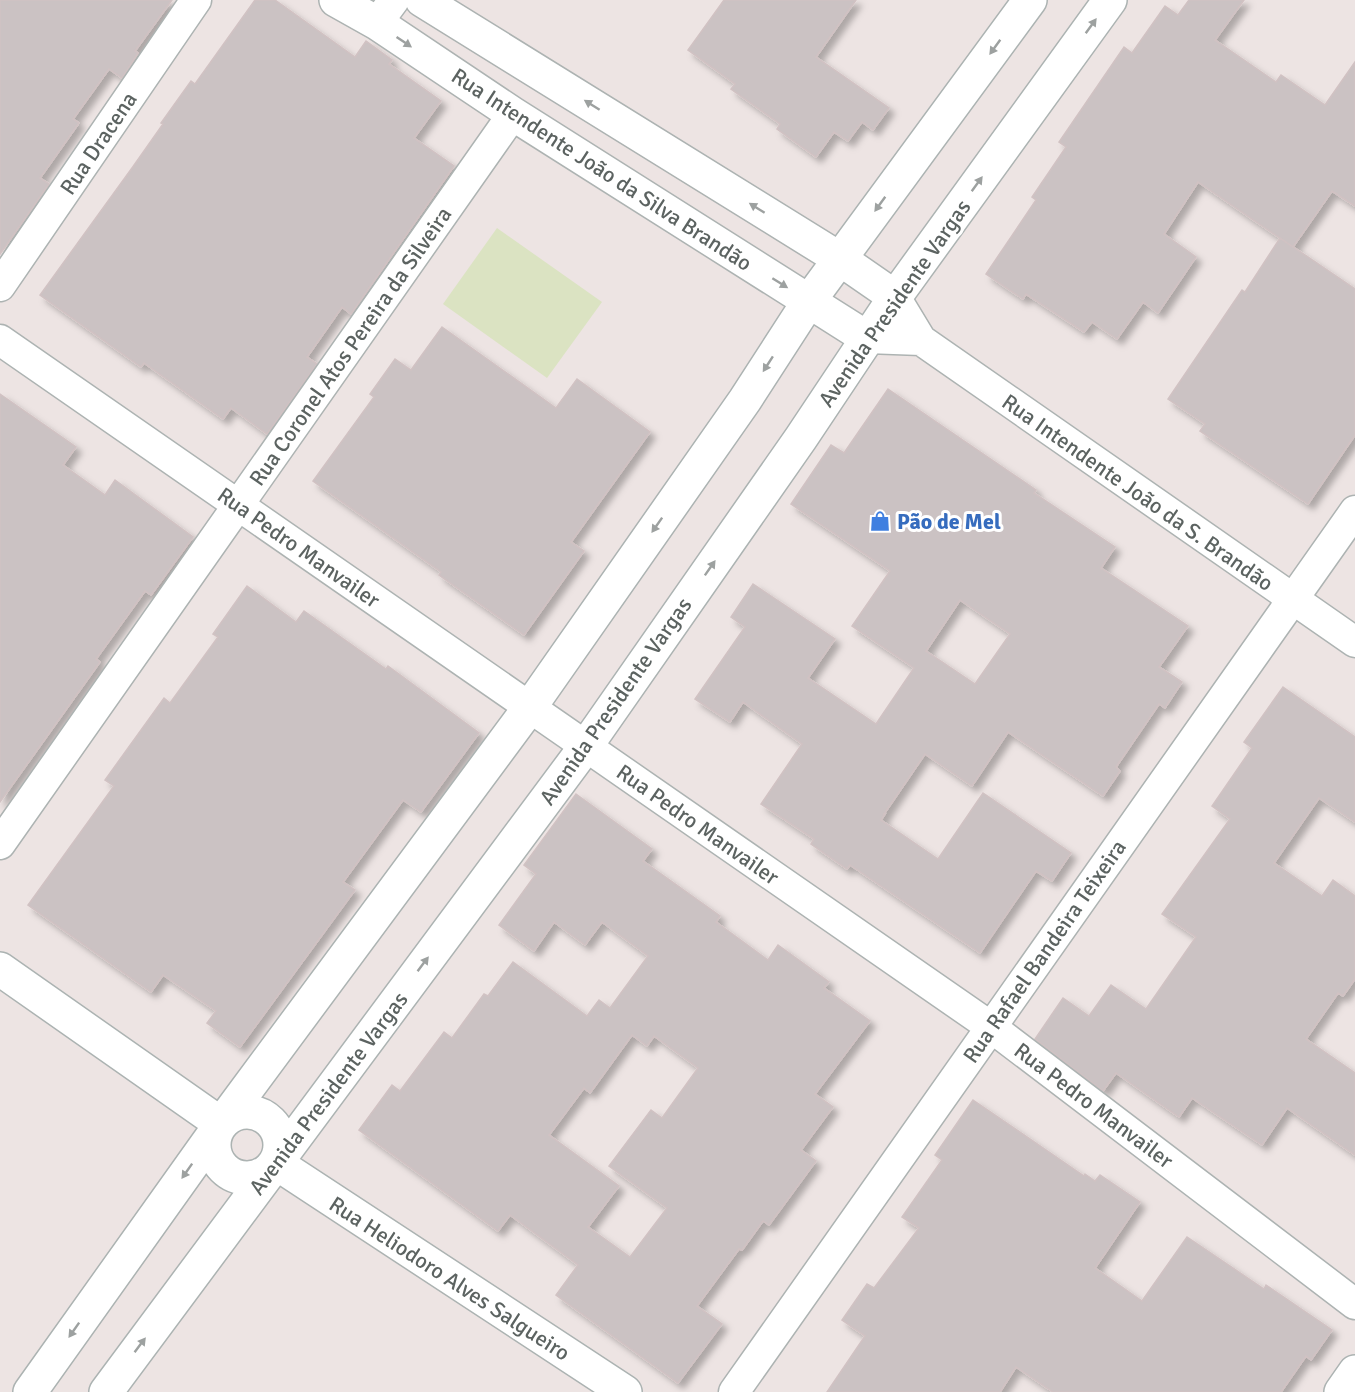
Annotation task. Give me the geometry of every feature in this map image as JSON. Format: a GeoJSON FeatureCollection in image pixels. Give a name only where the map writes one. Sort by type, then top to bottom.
{"type":"FeatureCollection","features":[{"type":"Feature","properties":{"kind":"main road","name":"Rua Intendente João da Silva Brandão"},"geometry":{"type":"LineString","coordinates":[[336,0],[385,12],[513,114],[867,338]]}},
{"type":"Feature","properties":{"kind":"main road","name":"Rua Intendente João da Silva Brandão"},"geometry":{"type":"LineString","coordinates":[[422,0],[840,259],[895,297]]}},
{"type":"Feature","properties":{"kind":"main road"},"geometry":{"type":"LineString","coordinates":[[30,1392],[221,1124],[530,707],[745,400],[809,301],[1030,0]]}},
{"type":"Feature","properties":{"kind":"main road","name":"Avenida Presidente Vargas"},"geometry":{"type":"LineString","coordinates":[[106,1392],[586,746],[801,438],[895,297],[1110,0]]}},
{"type":"Feature","properties":{"kind":"main road"},"geometry":{"type":"LineString","coordinates":[[0,969],[221,1124]]}},
{"type":"Feature","properties":{"kind":"main road"},"geometry":{"type":"LineString","coordinates":[[247,1112],[261,1114],[273,1123],[279,1135],[281,1150],[276,1163],[261,1175],[243,1179],[226,1171],[215,1157],[214,1139],[221,1124],[233,1114],[247,1112]]}},
{"type":"Feature","properties":{"kind":"main road","name":"Rua Heliodoro Alves Salgueiro"},"geometry":{"type":"LineString","coordinates":[[276,1163],[625,1392]]}},
{"type":"Feature","properties":{"kind":"main road"},"geometry":{"type":"LineString","coordinates":[[1341,1392],[1355,1372]]}},
{"type":"Feature","properties":{"kind":"street","name":"Rua Dracena"},"geometry":{"type":"LineString","coordinates":[[0,286],[196,0]]}},
{"type":"Feature","properties":{"kind":"street","name":"Rua Coronel Atos Pereira da Silveira"},"geometry":{"type":"LineString","coordinates":[[0,844],[513,114]]}},
{"type":"Feature","properties":{"kind":"street","name":"Rua Intendente João da S. Brandão"},"geometry":{"type":"LineString","coordinates":[[895,297],[921,340],[1355,642]]}},
{"type":"Feature","properties":{"kind":"street"},"geometry":{"type":"LineString","coordinates":[[867,338],[921,340]]}},
{"type":"Feature","properties":{"kind":"street","name":"Rua Pedro Manvailer"},"geometry":{"type":"LineString","coordinates":[[0,340],[991,1027],[1355,1304]]}},
{"type":"Feature","properties":{"kind":"street","name":"Rua Rafael Bandeira Teixeira"},"geometry":{"type":"LineString","coordinates":[[734,1392],[1355,511]]}},
{"type":"Feature","properties":{"kind":"green space"},"geometry":{"type":"Polygon","coordinates":[[[497,228],[602,302],[547,378],[443,304],[497,228]]]}},
{"type":"Feature","properties":{"kind":"building"},"geometry":{"type":"Polygon","coordinates":[[[0,0],[172,0],[135,51],[138,53],[122,78],[109,69],[73,119],[79,123],[40,178],[49,184],[0,254],[0,0]]]}},
{"type":"Feature","properties":{"kind":"building"},"geometry":{"type":"Polygon","coordinates":[[[255,0],[275,0],[355,57],[366,41],[392,60],[389,64],[441,101],[414,138],[454,166],[351,314],[342,307],[307,357],[317,364],[267,434],[231,408],[223,419],[144,363],[141,367],[40,295],[132,168],[191,81],[195,84],[255,0]]]}},
{"type":"Feature","properties":{"kind":"building"},"geometry":{"type":"Polygon","coordinates":[[[724,0],[856,0],[816,57],[889,108],[873,130],[862,122],[848,141],[834,132],[816,157],[777,129],[780,124],[731,89],[735,84],[688,50],[724,0]]]}},
{"type":"Feature","properties":{"kind":"building"},"geometry":{"type":"Polygon","coordinates":[[[1189,0],[1244,0],[1215,40],[1276,82],[1281,75],[1325,105],[1355,62],[1355,206],[1332,191],[1293,247],[1198,182],[1164,234],[1196,257],[1158,313],[1143,302],[1117,339],[1092,322],[1084,332],[1026,294],[1023,299],[986,274],[1036,200],[1032,197],[1066,147],[1059,142],[1124,47],[1132,53],[1165,6],[1178,15],[1189,0]]]}},
{"type":"Feature","properties":{"kind":"building"},"geometry":{"type":"Polygon","coordinates":[[[1280,238],[1355,289],[1355,435],[1308,504],[1200,431],[1205,424],[1168,399],[1242,290],[1245,292],[1280,238]]]}},
{"type":"Feature","properties":{"kind":"building"},"geometry":{"type":"Polygon","coordinates":[[[442,327],[556,408],[577,379],[650,432],[571,542],[584,551],[524,635],[439,575],[441,572],[313,481],[374,397],[370,394],[395,359],[411,370],[442,327]]]}},
{"type":"Feature","properties":{"kind":"building"},"geometry":{"type":"Polygon","coordinates":[[[888,389],[1036,490],[1034,493],[1115,547],[1101,568],[1188,626],[1159,667],[1182,682],[1165,708],[1159,704],[1116,767],[1120,771],[1103,796],[1008,732],[972,786],[925,754],[884,814],[881,820],[938,859],[983,793],[1071,853],[1052,881],[1036,871],[980,953],[850,865],[847,869],[811,844],[814,839],[761,804],[802,744],[743,702],[730,722],[695,699],[745,627],[731,617],[753,584],[835,639],[808,678],[876,724],[914,668],[852,626],[890,571],[791,504],[831,445],[844,453],[888,389]],[[960,600],[926,651],[975,684],[1010,634],[960,600]]]}},
{"type":"Feature","properties":{"kind":"building"},"geometry":{"type":"Polygon","coordinates":[[[0,394],[76,447],[63,465],[105,495],[115,480],[193,537],[151,595],[145,591],[96,659],[100,662],[0,802],[0,394]]]}},
{"type":"Feature","properties":{"kind":"building"},"geometry":{"type":"Polygon","coordinates":[[[247,586],[296,622],[304,611],[386,669],[388,666],[479,733],[421,812],[403,800],[343,882],[355,890],[240,1047],[207,1023],[216,1011],[163,975],[151,992],[28,905],[114,786],[105,780],[164,698],[170,703],[218,637],[213,634],[247,586]]]}},
{"type":"Feature","properties":{"kind":"building"},"geometry":{"type":"Polygon","coordinates":[[[1283,687],[1355,737],[1355,822],[1319,798],[1274,863],[1322,896],[1333,880],[1355,896],[1355,979],[1343,996],[1338,993],[1306,1039],[1355,1073],[1355,1155],[1287,1108],[1262,1145],[1192,1098],[1179,1117],[1116,1073],[1103,1091],[1035,1039],[1063,998],[1089,1016],[1111,985],[1146,1009],[1196,937],[1162,914],[1230,819],[1212,806],[1252,748],[1244,742],[1283,687]]]}},
{"type":"Feature","properties":{"kind":"building"},"geometry":{"type":"Polygon","coordinates":[[[576,794],[652,849],[643,861],[720,916],[716,922],[768,960],[778,945],[829,982],[824,988],[870,1021],[815,1094],[833,1107],[801,1150],[816,1161],[769,1225],[763,1221],[697,1306],[722,1324],[678,1383],[556,1295],[578,1265],[510,1215],[498,1231],[359,1130],[392,1085],[400,1091],[444,1032],[452,1038],[484,994],[488,996],[513,962],[587,1016],[599,1000],[610,1008],[648,956],[602,922],[585,945],[554,922],[534,951],[499,925],[536,874],[524,865],[576,794]],[[632,1035],[590,1093],[584,1088],[549,1135],[619,1186],[588,1227],[630,1257],[667,1208],[609,1166],[651,1110],[662,1118],[698,1068],[654,1036],[647,1046],[632,1035]]]}},
{"type":"Feature","properties":{"kind":"building"},"geometry":{"type":"Polygon","coordinates":[[[973,1100],[1084,1176],[1085,1174],[1095,1181],[1100,1175],[1140,1202],[1095,1268],[1142,1301],[1187,1237],[1264,1289],[1266,1285],[1332,1330],[1311,1360],[1306,1356],[1281,1392],[1053,1392],[1016,1367],[1000,1392],[827,1392],[865,1336],[842,1320],[867,1284],[874,1288],[919,1228],[902,1217],[942,1160],[935,1155],[973,1100]]]}},
{"type":"Feature","properties":{"kind":"place","name":"Pão de Mel"},"geometry":{"type":"Point","coordinates":[880,521]}}]}
